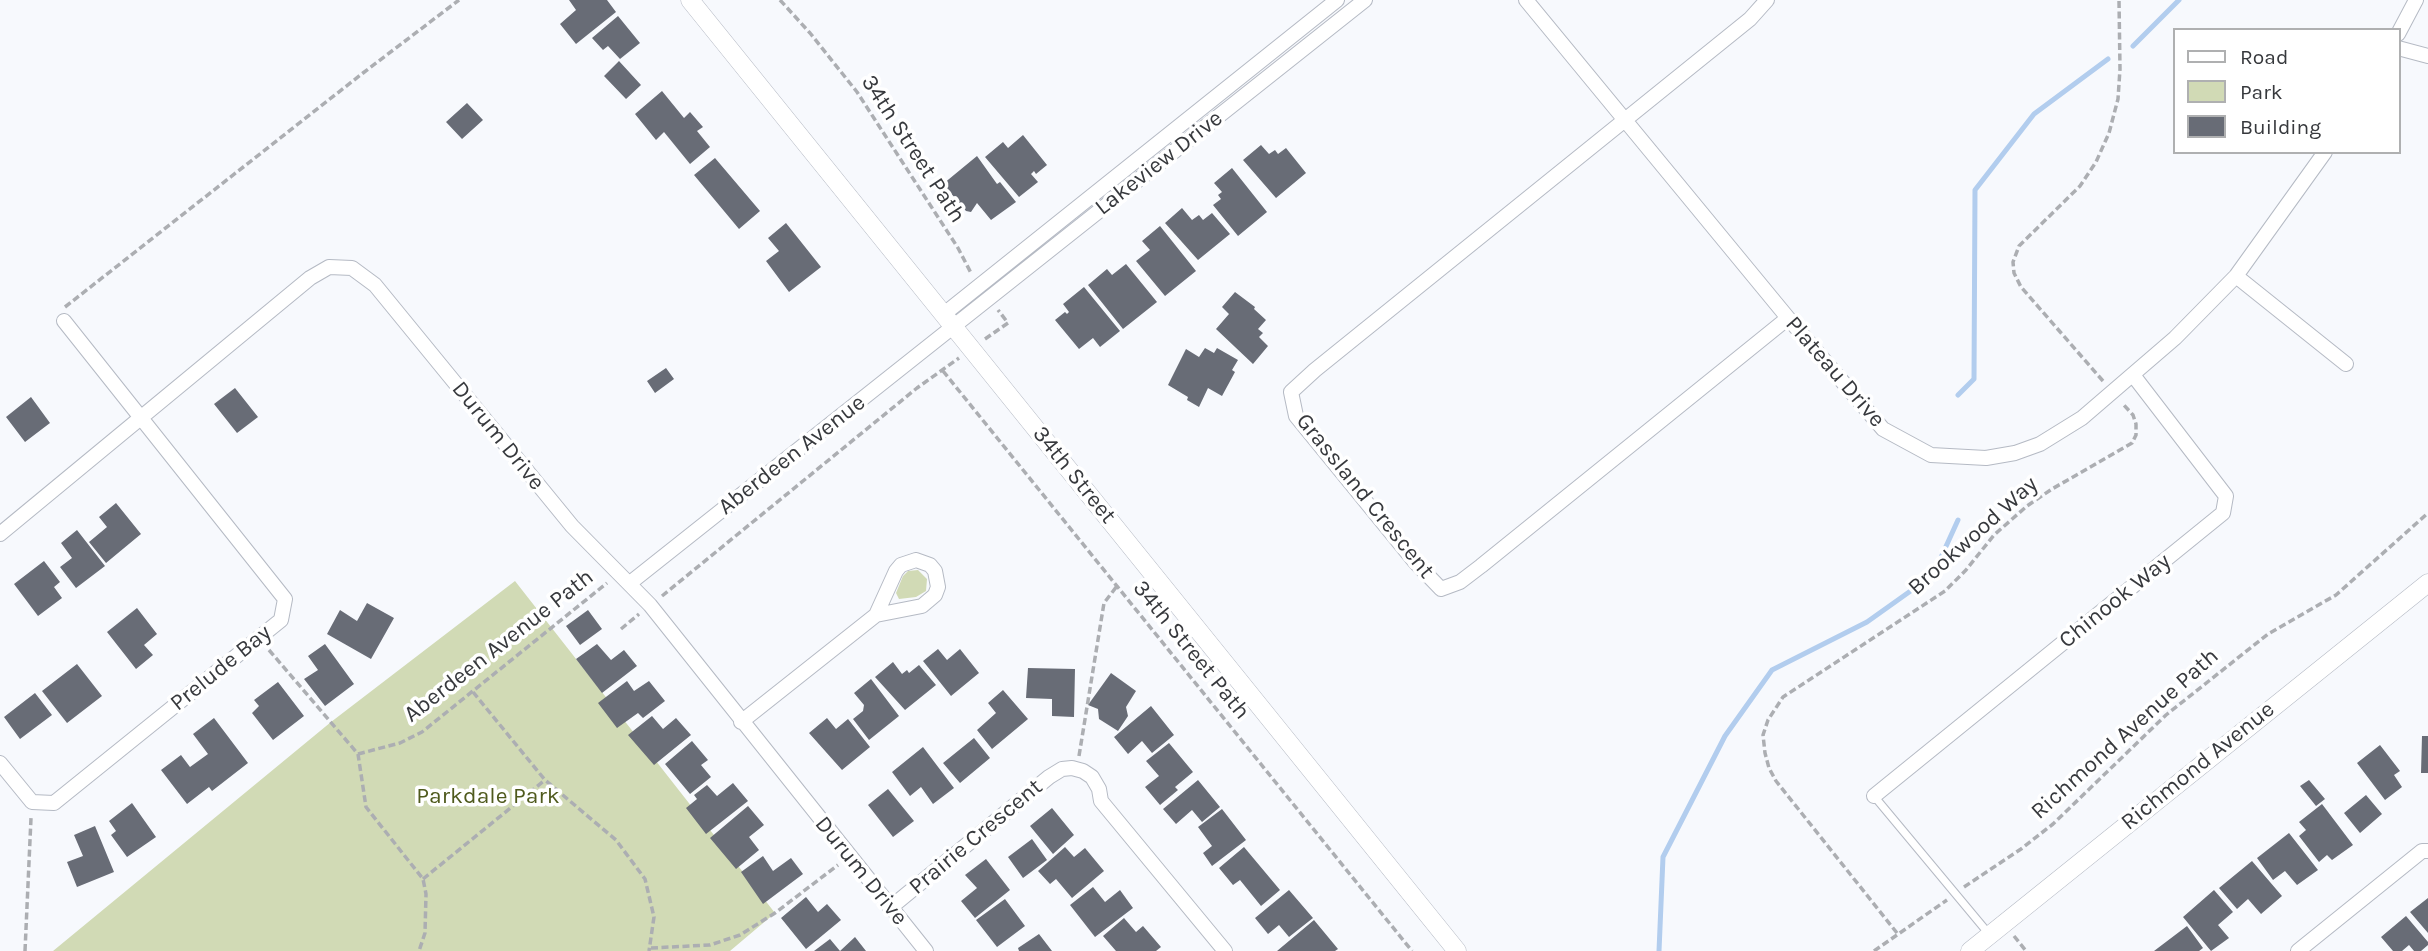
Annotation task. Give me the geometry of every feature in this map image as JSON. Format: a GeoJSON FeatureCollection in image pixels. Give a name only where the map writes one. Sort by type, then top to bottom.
{"type":"FeatureCollection","features":[{"type":"Feature","properties":{"kind":"street","name":"34th Street"},"geometry":{"type":"LineString","coordinates":[[690,0],[1457,951]]}},
{"type":"Feature","properties":{"kind":"street","name":"Lakeview Drive"},"geometry":{"type":"LineString","coordinates":[[949,320],[979,285],[1337,0]]}},
{"type":"Feature","properties":{"kind":"street","name":"Lakeview Drive"},"geometry":{"type":"LineString","coordinates":[[949,320],[989,298],[1364,0]]}},
{"type":"Feature","properties":{"kind":"street","name":"Plateau Drive"},"geometry":{"type":"LineString","coordinates":[[1526,0],[1883,429],[1931,455],[1986,458],[2015,453],[2060,433],[2133,375],[2236,276],[2324,154]]}},
{"type":"Feature","properties":{"kind":"street"},"geometry":{"type":"LineString","coordinates":[[1626,119],[1750,19],[1768,0]]}},
{"type":"Feature","properties":{"kind":"street"},"geometry":{"type":"LineString","coordinates":[[2400,30],[2416,0]]}},
{"type":"Feature","properties":{"kind":"street"},"geometry":{"type":"LineString","coordinates":[[2400,49],[2428,56]]}},
{"type":"Feature","properties":{"kind":"street","name":"Grassland Crescent"},"geometry":{"type":"LineString","coordinates":[[1626,119],[1315,370],[1291,392],[1296,416],[1415,562],[1441,589],[1460,582],[1788,318]]}},
{"type":"Feature","properties":{"kind":"street","name":"Durum Drive"},"geometry":{"type":"LineString","coordinates":[[0,534],[310,278],[330,267],[352,268],[375,285],[572,526],[650,606],[926,951]]}},
{"type":"Feature","properties":{"kind":"street"},"geometry":{"type":"LineString","coordinates":[[2236,276],[2346,364]]}},
{"type":"Feature","properties":{"kind":"street","name":"Aberdeen Avenue"},"geometry":{"type":"LineString","coordinates":[[625,578],[949,320]]}},
{"type":"Feature","properties":{"kind":"street","name":"Prelude Bay"},"geometry":{"type":"LineString","coordinates":[[32,802],[54,803],[281,620],[285,599],[64,321]]}},
{"type":"Feature","properties":{"kind":"street","name":"Chinook Way"},"geometry":{"type":"LineString","coordinates":[[1874,796],[2223,513],[2226,496],[2133,375]]}},
{"type":"Feature","properties":{"kind":"street"},"geometry":{"type":"LineString","coordinates":[[741,722],[876,615],[929,602],[938,587],[935,571],[930,565],[916,560],[901,565],[876,615]]}},
{"type":"Feature","properties":{"kind":"street","name":"Richmond Avenue"},"geometry":{"type":"LineString","coordinates":[[1970,951],[2428,583]]}},
{"type":"Feature","properties":{"kind":"street"},"geometry":{"type":"LineString","coordinates":[[0,763],[32,802]]}},
{"type":"Feature","properties":{"kind":"street","name":"Prairie Crescent"},"geometry":{"type":"LineString","coordinates":[[890,908],[1049,777],[1062,769],[1073,768],[1092,777],[1099,789],[1101,801],[1226,951]]}},
{"type":"Feature","properties":{"kind":"street"},"geometry":{"type":"LineString","coordinates":[[2298,951],[2422,851],[2428,851]]}},
{"type":"Feature","properties":{"kind":"lane"},"geometry":{"type":"LineString","coordinates":[[1874,796],[1990,934]]}},
{"type":"Feature","properties":{"kind":"path"},"geometry":{"type":"LineString","coordinates":[[64,321],[58,312],[459,0]]}},
{"type":"Feature","properties":{"kind":"path","name":"34th Street Path"},"geometry":{"type":"LineString","coordinates":[[780,0],[857,92],[979,285]]}},
{"type":"Feature","properties":{"kind":"path","name":"Brookwood Way"},"geometry":{"type":"LineString","coordinates":[[1897,933],[1776,781],[1769,768],[1763,735],[1768,720],[1783,697],[1945,591],[1994,535],[2027,506],[2132,443],[2136,435],[2133,415],[2021,287],[2014,273],[2013,262],[2019,246],[2080,186],[2109,133],[2118,99],[2119,0]]}},
{"type":"Feature","properties":{"kind":"path"},"geometry":{"type":"LineString","coordinates":[[621,629],[917,388],[1009,323],[989,298]]}},
{"type":"Feature","properties":{"kind":"path","name":"34th Street Path"},"geometry":{"type":"LineString","coordinates":[[943,370],[1412,951]]}},
{"type":"Feature","properties":{"kind":"path","name":"Richmond Avenue Path"},"geometry":{"type":"LineString","coordinates":[[1874,951],[2053,824],[2166,715],[2268,634],[2336,595],[2428,513]]}},
{"type":"Feature","properties":{"kind":"path","name":"Aberdeen Avenue Path"},"geometry":{"type":"LineString","coordinates":[[358,754],[400,743],[422,732],[625,578]]}},
{"type":"Feature","properties":{"kind":"path"},"geometry":{"type":"LineString","coordinates":[[1080,754],[1104,603],[1117,586]]}},
{"type":"Feature","properties":{"kind":"path"},"geometry":{"type":"LineString","coordinates":[[259,638],[358,754],[366,807],[423,878],[426,894],[425,933],[419,951]]}},
{"type":"Feature","properties":{"kind":"path"},"geometry":{"type":"LineString","coordinates":[[473,692],[545,780],[616,840],[646,879],[654,917],[650,949],[710,945],[740,935],[775,913],[849,857]]}},
{"type":"Feature","properties":{"kind":"path"},"geometry":{"type":"LineString","coordinates":[[423,878],[545,780]]}},
{"type":"Feature","properties":{"kind":"path"},"geometry":{"type":"LineString","coordinates":[[25,951],[32,802]]}},
{"type":"Feature","properties":{"kind":"green space"},"geometry":{"type":"Polygon","coordinates":[[[918,570],[927,579],[926,591],[916,597],[899,599],[896,593],[903,576],[908,571],[918,570]]]}},
{"type":"Feature","properties":{"kind":"green space","name":"Parkdale Park"},"geometry":{"type":"Polygon","coordinates":[[[515,581],[775,913],[730,951],[53,951],[331,722],[515,581]]]}},
{"type":"Feature","properties":{"kind":"building"},"geometry":{"type":"Polygon","coordinates":[[[569,0],[607,0],[616,12],[576,44],[560,24],[576,10],[569,0]]]}},
{"type":"Feature","properties":{"kind":"building"},"geometry":{"type":"Polygon","coordinates":[[[618,16],[640,43],[620,59],[608,46],[603,50],[592,38],[618,16]]]}},
{"type":"Feature","properties":{"kind":"building"},"geometry":{"type":"Polygon","coordinates":[[[619,61],[641,85],[626,99],[604,76],[619,61]]]}},
{"type":"Feature","properties":{"kind":"building"},"geometry":{"type":"Polygon","coordinates":[[[662,91],[684,118],[690,112],[703,127],[697,131],[710,147],[690,164],[664,132],[656,140],[635,114],[662,91]]]}},
{"type":"Feature","properties":{"kind":"building"},"geometry":{"type":"Polygon","coordinates":[[[467,103],[483,120],[462,139],[446,122],[467,103]]]}},
{"type":"Feature","properties":{"kind":"building"},"geometry":{"type":"Polygon","coordinates":[[[1023,135],[1047,165],[1036,174],[1034,171],[1031,174],[1038,182],[1019,197],[985,157],[1003,142],[1008,148],[1023,135]]]}},
{"type":"Feature","properties":{"kind":"building"},"geometry":{"type":"Polygon","coordinates":[[[1261,145],[1269,154],[1275,150],[1278,154],[1286,148],[1306,173],[1276,198],[1243,160],[1261,145]]]}},
{"type":"Feature","properties":{"kind":"building"},"geometry":{"type":"Polygon","coordinates":[[[977,156],[997,184],[1000,182],[1016,202],[991,220],[977,203],[971,212],[966,211],[943,184],[977,156]]]}},
{"type":"Feature","properties":{"kind":"building"},"geometry":{"type":"Polygon","coordinates":[[[715,158],[760,211],[739,229],[694,175],[715,158]]]}},
{"type":"Feature","properties":{"kind":"building"},"geometry":{"type":"Polygon","coordinates":[[[1232,168],[1267,212],[1238,236],[1213,205],[1221,199],[1218,195],[1222,192],[1214,183],[1232,168]]]}},
{"type":"Feature","properties":{"kind":"building"},"geometry":{"type":"Polygon","coordinates":[[[1182,208],[1192,220],[1199,215],[1203,220],[1212,213],[1230,234],[1198,260],[1165,223],[1182,208]]]}},
{"type":"Feature","properties":{"kind":"building"},"geometry":{"type":"Polygon","coordinates":[[[786,223],[821,267],[789,292],[766,261],[779,251],[768,238],[786,223]]]}},
{"type":"Feature","properties":{"kind":"building"},"geometry":{"type":"Polygon","coordinates":[[[1160,226],[1196,271],[1165,296],[1136,261],[1150,250],[1142,241],[1160,226]]]}},
{"type":"Feature","properties":{"kind":"building"},"geometry":{"type":"Polygon","coordinates":[[[1126,264],[1157,302],[1123,329],[1088,285],[1107,269],[1112,275],[1126,264]]]}},
{"type":"Feature","properties":{"kind":"building"},"geometry":{"type":"Polygon","coordinates":[[[1084,287],[1120,331],[1100,347],[1093,338],[1079,349],[1055,320],[1069,312],[1063,304],[1084,287]]]}},
{"type":"Feature","properties":{"kind":"building"},"geometry":{"type":"Polygon","coordinates":[[[1235,292],[1255,307],[1266,320],[1258,329],[1263,333],[1259,337],[1268,346],[1253,364],[1216,329],[1229,314],[1222,307],[1235,292]]]}},
{"type":"Feature","properties":{"kind":"building"},"geometry":{"type":"Polygon","coordinates":[[[1205,348],[1214,353],[1217,348],[1238,360],[1232,370],[1235,372],[1222,396],[1208,388],[1199,407],[1168,385],[1186,349],[1199,357],[1205,348]]]}},
{"type":"Feature","properties":{"kind":"building"},"geometry":{"type":"Polygon","coordinates":[[[666,368],[674,379],[655,393],[647,381],[666,368]]]}},
{"type":"Feature","properties":{"kind":"building"},"geometry":{"type":"Polygon","coordinates":[[[235,388],[258,417],[237,433],[214,404],[235,388]]]}},
{"type":"Feature","properties":{"kind":"building"},"geometry":{"type":"Polygon","coordinates":[[[31,397],[50,423],[25,442],[6,417],[31,397]]]}},
{"type":"Feature","properties":{"kind":"building"},"geometry":{"type":"Polygon","coordinates":[[[116,503],[141,534],[106,563],[89,542],[107,527],[99,517],[116,503]]]}},
{"type":"Feature","properties":{"kind":"building"},"geometry":{"type":"Polygon","coordinates":[[[77,530],[105,566],[76,588],[60,567],[72,558],[61,543],[77,530]]]}},
{"type":"Feature","properties":{"kind":"building"},"geometry":{"type":"Polygon","coordinates":[[[44,561],[60,582],[54,587],[62,598],[38,616],[14,584],[44,561]]]}},
{"type":"Feature","properties":{"kind":"building"},"geometry":{"type":"Polygon","coordinates":[[[367,603],[394,618],[371,659],[327,634],[340,610],[357,621],[367,603]]]}},
{"type":"Feature","properties":{"kind":"building"},"geometry":{"type":"Polygon","coordinates":[[[137,608],[157,634],[144,645],[153,655],[136,669],[107,632],[137,608]]]}},
{"type":"Feature","properties":{"kind":"building"},"geometry":{"type":"Polygon","coordinates":[[[588,610],[602,629],[580,645],[566,626],[588,610]]]}},
{"type":"Feature","properties":{"kind":"building"},"geometry":{"type":"Polygon","coordinates":[[[325,644],[354,684],[325,706],[304,679],[318,670],[308,656],[325,644]]]}},
{"type":"Feature","properties":{"kind":"building"},"geometry":{"type":"Polygon","coordinates":[[[597,644],[611,660],[624,650],[637,666],[602,693],[576,659],[597,644]]]}},
{"type":"Feature","properties":{"kind":"building"},"geometry":{"type":"Polygon","coordinates":[[[938,649],[947,660],[960,649],[979,673],[951,696],[923,661],[938,649]]]}},
{"type":"Feature","properties":{"kind":"building"},"geometry":{"type":"Polygon","coordinates":[[[893,662],[902,674],[907,670],[909,673],[919,665],[936,685],[905,710],[875,677],[893,662]]]}},
{"type":"Feature","properties":{"kind":"building"},"geometry":{"type":"Polygon","coordinates":[[[77,664],[102,696],[67,723],[42,691],[77,664]]]}},
{"type":"Feature","properties":{"kind":"building"},"geometry":{"type":"Polygon","coordinates":[[[1028,668],[1075,669],[1074,717],[1052,716],[1052,699],[1026,698],[1028,668]]]}},
{"type":"Feature","properties":{"kind":"building"},"geometry":{"type":"Polygon","coordinates":[[[1111,673],[1136,691],[1126,707],[1128,716],[1118,731],[1099,719],[1098,709],[1088,705],[1111,673]]]}},
{"type":"Feature","properties":{"kind":"building"},"geometry":{"type":"Polygon","coordinates":[[[871,679],[899,716],[869,740],[853,719],[863,711],[864,705],[854,693],[871,679]]]}},
{"type":"Feature","properties":{"kind":"building"},"geometry":{"type":"Polygon","coordinates":[[[627,681],[634,691],[649,681],[665,701],[643,718],[638,713],[617,728],[598,703],[627,681]]]}},
{"type":"Feature","properties":{"kind":"building"},"geometry":{"type":"Polygon","coordinates":[[[278,682],[304,716],[273,740],[252,713],[259,706],[254,700],[278,682]]]}},
{"type":"Feature","properties":{"kind":"building"},"geometry":{"type":"Polygon","coordinates":[[[1003,690],[1028,719],[992,749],[977,730],[996,713],[988,703],[1003,690]]]}},
{"type":"Feature","properties":{"kind":"building"},"geometry":{"type":"Polygon","coordinates":[[[35,693],[52,715],[20,739],[4,717],[35,693]]]}},
{"type":"Feature","properties":{"kind":"building"},"geometry":{"type":"Polygon","coordinates":[[[1151,706],[1174,735],[1152,753],[1142,741],[1128,754],[1114,737],[1151,706]]]}},
{"type":"Feature","properties":{"kind":"building"},"geometry":{"type":"Polygon","coordinates":[[[652,716],[663,729],[676,718],[691,735],[654,765],[628,735],[652,716]]]}},
{"type":"Feature","properties":{"kind":"building"},"geometry":{"type":"Polygon","coordinates":[[[214,718],[248,763],[212,791],[209,787],[187,804],[161,770],[181,755],[190,767],[208,754],[193,734],[214,718]]]}},
{"type":"Feature","properties":{"kind":"building"},"geometry":{"type":"Polygon","coordinates":[[[827,718],[836,729],[848,719],[870,747],[842,770],[809,733],[827,718]]]}},
{"type":"Feature","properties":{"kind":"building"},"geometry":{"type":"Polygon","coordinates":[[[2422,736],[2428,736],[2428,773],[2421,773],[2422,736]]]}},
{"type":"Feature","properties":{"kind":"building"},"geometry":{"type":"Polygon","coordinates":[[[974,738],[990,758],[960,783],[943,763],[974,738]]]}},
{"type":"Feature","properties":{"kind":"building"},"geometry":{"type":"Polygon","coordinates":[[[692,741],[708,760],[701,765],[711,777],[690,794],[665,764],[692,741]]]}},
{"type":"Feature","properties":{"kind":"building"},"geometry":{"type":"Polygon","coordinates":[[[1169,743],[1193,772],[1175,787],[1178,790],[1160,805],[1145,787],[1159,776],[1146,761],[1169,743]]]}},
{"type":"Feature","properties":{"kind":"building"},"geometry":{"type":"Polygon","coordinates":[[[2380,745],[2400,771],[2394,775],[2402,787],[2385,800],[2357,763],[2380,745]]]}},
{"type":"Feature","properties":{"kind":"building"},"geometry":{"type":"Polygon","coordinates":[[[923,747],[954,788],[933,804],[921,787],[910,796],[892,772],[923,747]]]}},
{"type":"Feature","properties":{"kind":"building"},"geometry":{"type":"Polygon","coordinates":[[[1198,780],[1220,807],[1202,822],[1192,810],[1176,824],[1163,809],[1198,780]]]}},
{"type":"Feature","properties":{"kind":"building"},"geometry":{"type":"Polygon","coordinates":[[[2309,780],[2325,799],[2316,806],[2300,786],[2309,780]]]}},
{"type":"Feature","properties":{"kind":"building"},"geometry":{"type":"Polygon","coordinates":[[[733,783],[748,801],[706,834],[686,808],[697,799],[694,795],[707,785],[717,796],[733,783]]]}},
{"type":"Feature","properties":{"kind":"building"},"geometry":{"type":"Polygon","coordinates":[[[888,789],[914,821],[893,837],[868,805],[888,789]]]}},
{"type":"Feature","properties":{"kind":"building"},"geometry":{"type":"Polygon","coordinates":[[[2366,795],[2382,814],[2360,833],[2344,813],[2366,795]]]}},
{"type":"Feature","properties":{"kind":"building"},"geometry":{"type":"Polygon","coordinates":[[[132,803],[156,837],[127,857],[111,835],[116,831],[109,821],[132,803]]]}},
{"type":"Feature","properties":{"kind":"building"},"geometry":{"type":"Polygon","coordinates":[[[2322,804],[2353,845],[2332,860],[2327,855],[2319,862],[2299,836],[2306,830],[2299,822],[2322,804]]]}},
{"type":"Feature","properties":{"kind":"building"},"geometry":{"type":"Polygon","coordinates":[[[748,806],[764,825],[749,837],[759,850],[736,869],[710,838],[748,806]]]}},
{"type":"Feature","properties":{"kind":"building"},"geometry":{"type":"Polygon","coordinates":[[[1052,808],[1074,835],[1053,854],[1030,826],[1052,808]]]}},
{"type":"Feature","properties":{"kind":"building"},"geometry":{"type":"Polygon","coordinates":[[[1222,809],[1246,840],[1212,866],[1203,853],[1212,846],[1198,827],[1222,809]]]}},
{"type":"Feature","properties":{"kind":"building"},"geometry":{"type":"Polygon","coordinates":[[[95,826],[114,872],[77,887],[67,862],[83,856],[74,835],[95,826]]]}},
{"type":"Feature","properties":{"kind":"building"},"geometry":{"type":"Polygon","coordinates":[[[2289,833],[2318,870],[2297,885],[2285,871],[2273,880],[2257,858],[2289,833]]]}},
{"type":"Feature","properties":{"kind":"building"},"geometry":{"type":"Polygon","coordinates":[[[1032,839],[1047,860],[1023,878],[1008,857],[1032,839]]]}},
{"type":"Feature","properties":{"kind":"building"},"geometry":{"type":"Polygon","coordinates":[[[1065,847],[1074,857],[1085,848],[1104,871],[1072,898],[1056,879],[1050,884],[1038,871],[1065,847]]]}},
{"type":"Feature","properties":{"kind":"building"},"geometry":{"type":"Polygon","coordinates":[[[1244,847],[1280,890],[1261,906],[1240,880],[1233,885],[1219,868],[1244,847]]]}},
{"type":"Feature","properties":{"kind":"building"},"geometry":{"type":"Polygon","coordinates":[[[763,856],[773,871],[791,858],[803,874],[763,904],[741,872],[763,856]]]}},
{"type":"Feature","properties":{"kind":"building"},"geometry":{"type":"Polygon","coordinates":[[[986,859],[1010,890],[975,918],[961,901],[977,888],[965,875],[986,859]]]}},
{"type":"Feature","properties":{"kind":"building"},"geometry":{"type":"Polygon","coordinates":[[[2252,861],[2282,896],[2261,914],[2248,899],[2237,909],[2219,888],[2252,861]]]}},
{"type":"Feature","properties":{"kind":"building"},"geometry":{"type":"Polygon","coordinates":[[[1093,887],[1105,902],[1120,890],[1133,908],[1095,937],[1070,905],[1093,887]]]}},
{"type":"Feature","properties":{"kind":"building"},"geometry":{"type":"Polygon","coordinates":[[[1289,890],[1313,918],[1289,937],[1279,925],[1268,934],[1255,918],[1289,890]]]}},
{"type":"Feature","properties":{"kind":"building"},"geometry":{"type":"Polygon","coordinates":[[[2214,890],[2233,912],[2218,925],[2229,938],[2211,951],[2183,917],[2214,890]]]}},
{"type":"Feature","properties":{"kind":"building"},"geometry":{"type":"Polygon","coordinates":[[[806,897],[818,912],[827,904],[841,920],[806,949],[781,918],[806,897]]]}},
{"type":"Feature","properties":{"kind":"building"},"geometry":{"type":"Polygon","coordinates":[[[2428,898],[2428,933],[2410,912],[2428,898]]]}},
{"type":"Feature","properties":{"kind":"building"},"geometry":{"type":"Polygon","coordinates":[[[1005,899],[1025,926],[997,947],[976,920],[1005,899]]]}},
{"type":"Feature","properties":{"kind":"building"},"geometry":{"type":"Polygon","coordinates":[[[2406,916],[2428,942],[2421,951],[2414,951],[2409,945],[2402,951],[2393,951],[2381,937],[2406,916]]]}},
{"type":"Feature","properties":{"kind":"building"},"geometry":{"type":"Polygon","coordinates":[[[1124,918],[1136,932],[1143,926],[1161,947],[1156,951],[1116,951],[1103,936],[1124,918]]]}},
{"type":"Feature","properties":{"kind":"building"},"geometry":{"type":"Polygon","coordinates":[[[1314,920],[1338,949],[1277,951],[1314,920]]]}},
{"type":"Feature","properties":{"kind":"building"},"geometry":{"type":"Polygon","coordinates":[[[2187,926],[2203,948],[2199,951],[2154,951],[2187,926]]]}},
{"type":"Feature","properties":{"kind":"building"},"geometry":{"type":"Polygon","coordinates":[[[1039,934],[1052,951],[1019,951],[1018,948],[1039,934]]]}},
{"type":"Feature","properties":{"kind":"building"},"geometry":{"type":"Polygon","coordinates":[[[855,937],[866,951],[840,951],[855,937]]]}},
{"type":"Feature","properties":{"kind":"building"},"geometry":{"type":"Polygon","coordinates":[[[830,939],[840,951],[814,951],[830,939]]]}},
{"type":"Feature","properties":{"kind":"waterway"},"geometry":{"type":"LineString","coordinates":[[2133,46],[2179,0]]}},
{"type":"Feature","properties":{"kind":"waterway"},"geometry":{"type":"LineString","coordinates":[[1958,395],[1974,379],[1975,190],[2034,114],[2108,59]]}},
{"type":"Feature","properties":{"kind":"waterway"},"geometry":{"type":"LineString","coordinates":[[1659,951],[1663,857],[1725,736],[1772,670],[1867,622],[1933,575],[1958,520]]}}]}
